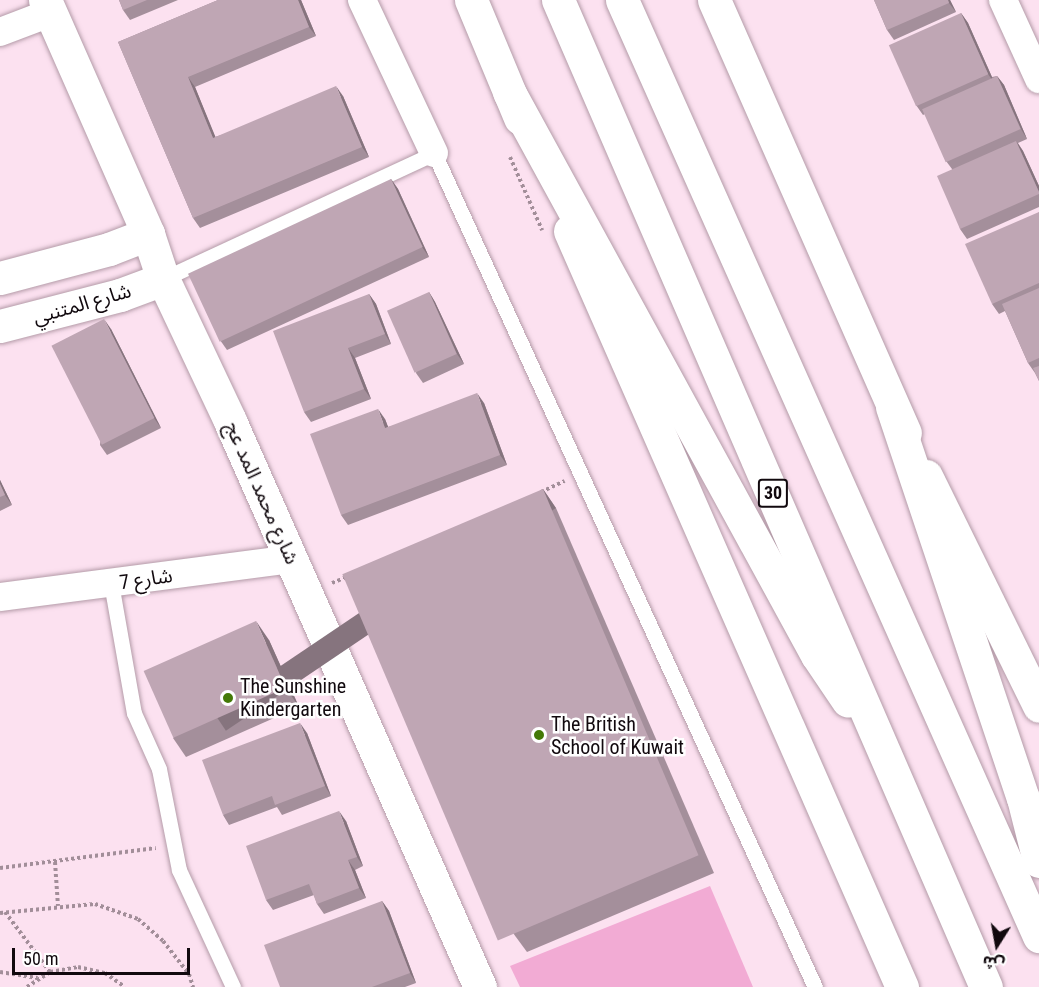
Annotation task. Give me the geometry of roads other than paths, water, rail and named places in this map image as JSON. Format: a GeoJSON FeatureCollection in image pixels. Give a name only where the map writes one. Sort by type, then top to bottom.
{"type":"FeatureCollection","features":[{"type":"Feature","properties":{"kind":"main road"},"geometry":{"type":"LineString","coordinates":[[471,0],[509,92],[902,987]]}},
{"type":"Feature","properties":{"kind":"main road","name":"30"},"geometry":{"type":"LineString","coordinates":[[558,0],[896,774],[986,987]]}},
{"type":"Feature","properties":{"kind":"main road"},"geometry":{"type":"LineString","coordinates":[[622,0],[1039,936]]}},
{"type":"Feature","properties":{"kind":"main road"},"geometry":{"type":"LineString","coordinates":[[714,0],[892,407],[1039,706]]}},
{"type":"Feature","properties":{"kind":"main road","name":"شارع محمد المد عج"},"geometry":{"type":"LineString","coordinates":[[47,7],[147,234],[163,279],[291,559],[480,987]]}},
{"type":"Feature","properties":{"kind":"main road"},"geometry":{"type":"LineString","coordinates":[[509,92],[817,656],[896,774]]}},
{"type":"Feature","properties":{"kind":"main road"},"geometry":{"type":"LineString","coordinates":[[0,278],[110,249],[147,234]]}},
{"type":"Feature","properties":{"kind":"main road","name":"شارع المتنبي"},"geometry":{"type":"LineString","coordinates":[[0,326],[120,295],[163,279]]}},
{"type":"Feature","properties":{"kind":"main road"},"geometry":{"type":"LineString","coordinates":[[892,407],[1023,798],[1039,861]]}},
{"type":"Feature","properties":{"kind":"street"},"geometry":{"type":"LineString","coordinates":[[362,0],[434,153]]}},
{"type":"Feature","properties":{"kind":"street"},"geometry":{"type":"LineString","coordinates":[[1004,0],[1039,79]]}},
{"type":"Feature","properties":{"kind":"street"},"geometry":{"type":"LineString","coordinates":[[0,32],[47,7]]}},
{"type":"Feature","properties":{"kind":"street","name":"شارع 7"},"geometry":{"type":"LineString","coordinates":[[0,597],[291,559]]}},
{"type":"Feature","properties":{"kind":"lane"},"geometry":{"type":"LineString","coordinates":[[163,279],[434,153],[815,987]]}},
{"type":"Feature","properties":{"kind":"lane"},"geometry":{"type":"LineString","coordinates":[[111,584],[135,713],[159,769],[179,870],[233,987]]}},
{"type":"Feature","properties":{"kind":"place","name":"The Sunshine Kindergarten"},"geometry":{"type":"Point","coordinates":[228,698]}},
{"type":"Feature","properties":{"kind":"place","name":"The British School of Kuwait"},"geometry":{"type":"Point","coordinates":[539,735]}}]}
